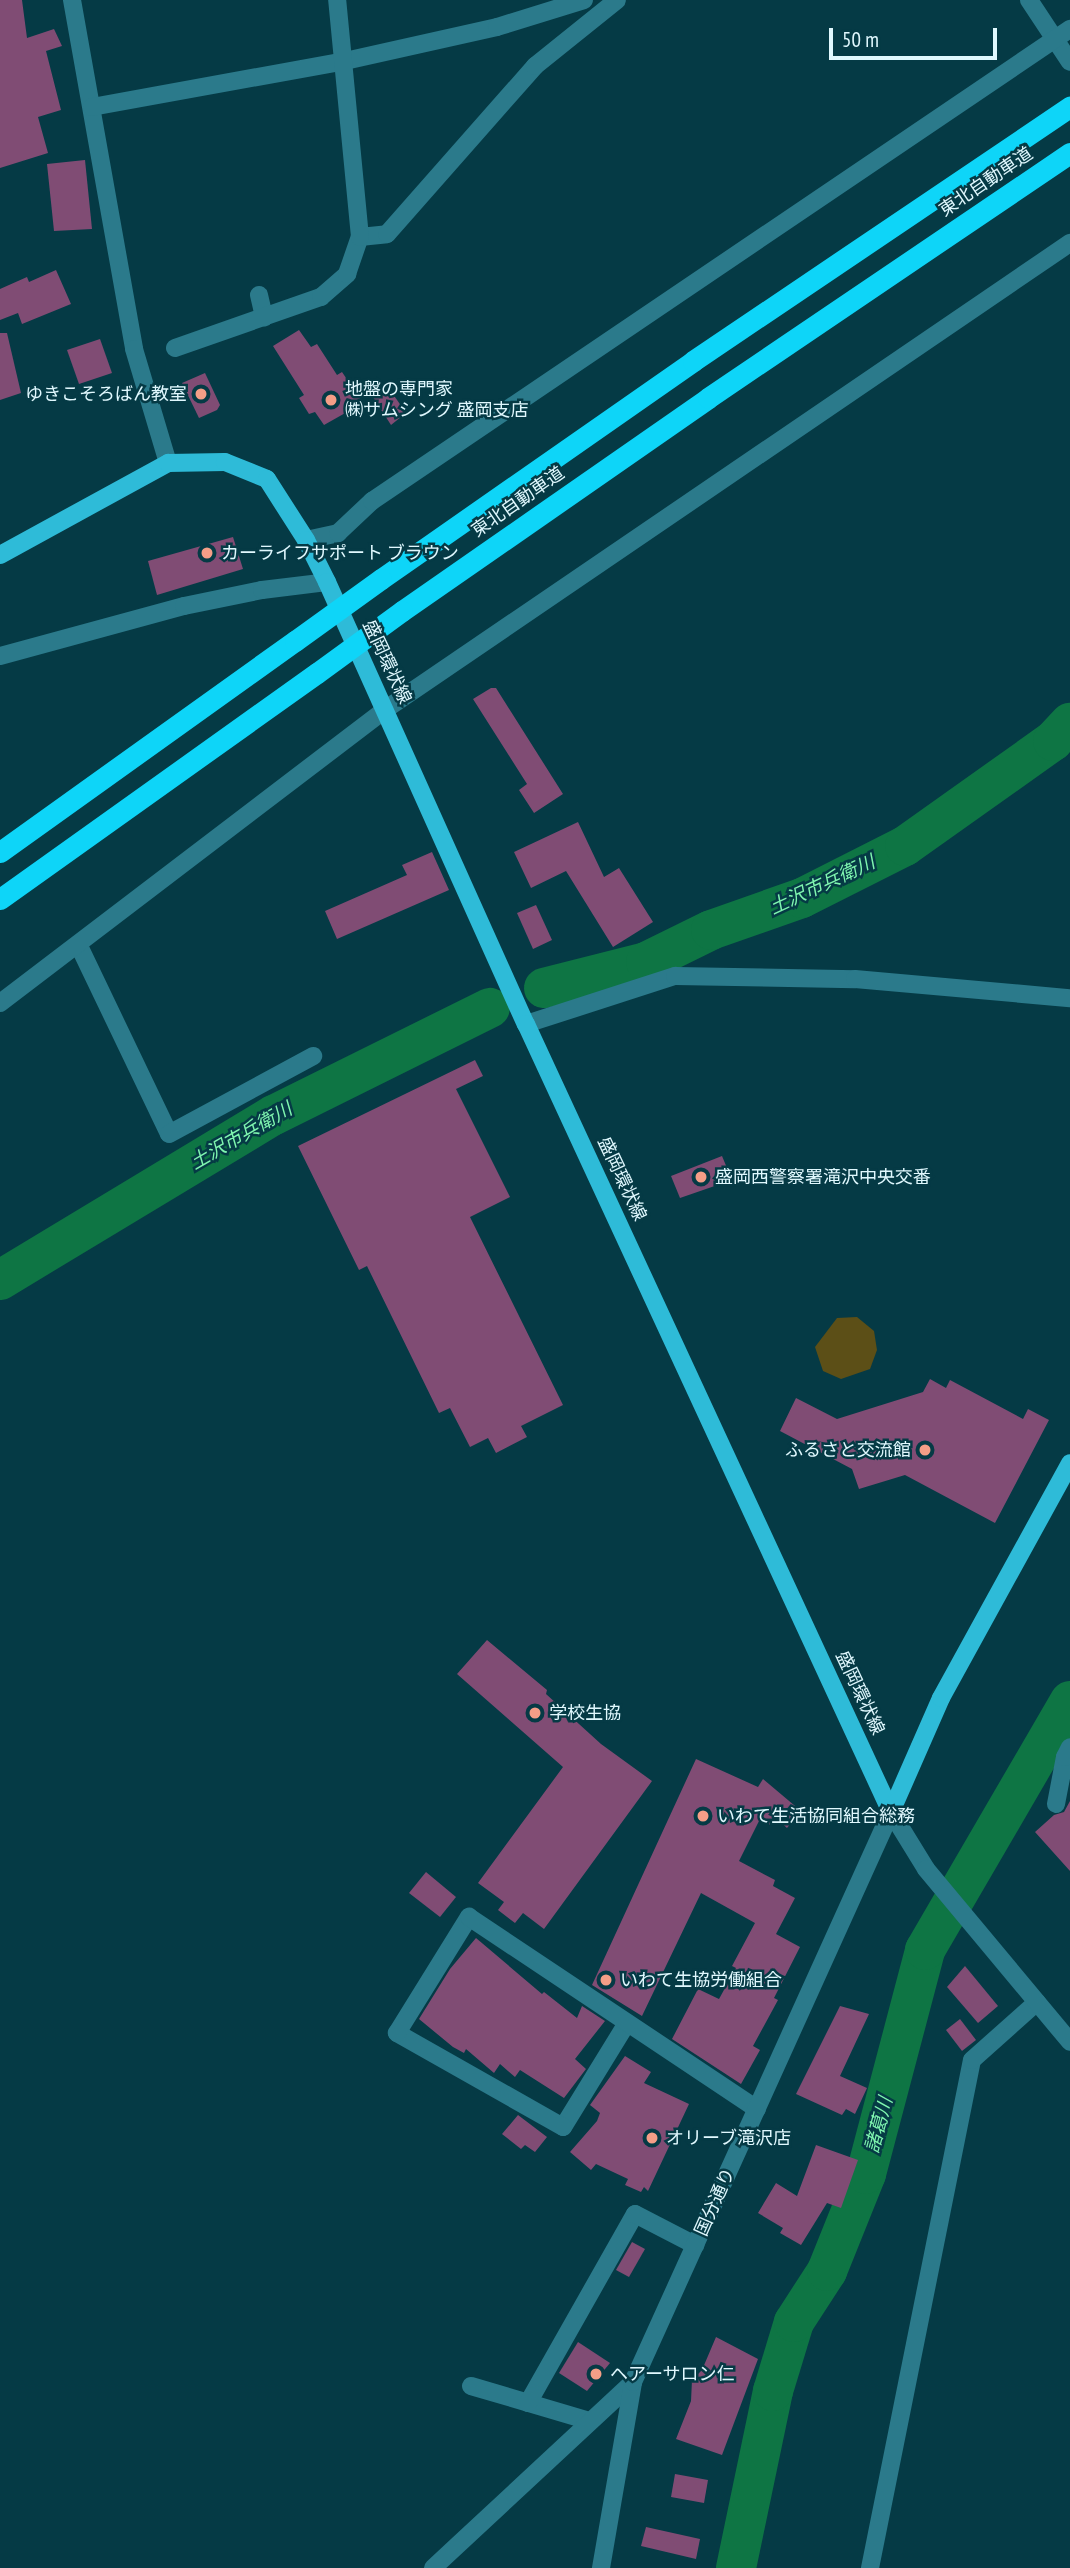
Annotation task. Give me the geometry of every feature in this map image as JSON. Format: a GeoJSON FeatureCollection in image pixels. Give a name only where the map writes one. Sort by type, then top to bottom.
{"type":"FeatureCollection","features":[{"type":"Feature","properties":{"kind":"highway","name":"東北自動車道"},"geometry":{"type":"LineString","coordinates":[[0,852],[381,579],[704,354],[1070,107]]}},
{"type":"Feature","properties":{"kind":"highway","name":"東北自動車道"},"geometry":{"type":"LineString","coordinates":[[0,899],[402,611],[708,397],[1070,153]]}},
{"type":"Feature","properties":{"kind":"main road","name":"盛岡環状線"},"geometry":{"type":"LineString","coordinates":[[0,555],[168,463],[225,461],[267,479],[306,540],[327,582],[526,1024],[891,1812]]}},
{"type":"Feature","properties":{"kind":"main road"},"geometry":{"type":"LineString","coordinates":[[891,1812],[941,1698],[1070,1463]]}},
{"type":"Feature","properties":{"kind":"street"},"geometry":{"type":"LineString","coordinates":[[72,0],[134,349],[168,463]]}},
{"type":"Feature","properties":{"kind":"street"},"geometry":{"type":"LineString","coordinates":[[175,348],[321,297],[347,274],[360,237],[337,0]]}},
{"type":"Feature","properties":{"kind":"street"},"geometry":{"type":"LineString","coordinates":[[92,107],[345,61],[496,27],[584,0]]}},
{"type":"Feature","properties":{"kind":"street"},"geometry":{"type":"LineString","coordinates":[[360,237],[387,234],[535,66],[617,0]]}},
{"type":"Feature","properties":{"kind":"street"},"geometry":{"type":"LineString","coordinates":[[1029,0],[1063,34],[1070,62]]}},
{"type":"Feature","properties":{"kind":"street"},"geometry":{"type":"LineString","coordinates":[[306,540],[338,533],[372,501],[1063,34]]}},
{"type":"Feature","properties":{"kind":"street"},"geometry":{"type":"LineString","coordinates":[[0,1003],[79,946],[386,709],[1070,243]]}},
{"type":"Feature","properties":{"kind":"street"},"geometry":{"type":"LineString","coordinates":[[259,295],[264,317]]}},
{"type":"Feature","properties":{"kind":"street"},"geometry":{"type":"LineString","coordinates":[[0,656],[184,606],[262,590],[327,582]]}},
{"type":"Feature","properties":{"kind":"street"},"geometry":{"type":"LineString","coordinates":[[79,946],[169,1134],[313,1056]]}},
{"type":"Feature","properties":{"kind":"street"},"geometry":{"type":"LineString","coordinates":[[526,1024],[675,976],[855,979],[1070,998]]}},
{"type":"Feature","properties":{"kind":"street"},"geometry":{"type":"LineString","coordinates":[[1056,1804],[1065,1757],[1070,1747]]}},
{"type":"Feature","properties":{"kind":"street"},"geometry":{"type":"LineString","coordinates":[[891,1812],[926,1869],[1070,2042]]}},
{"type":"Feature","properties":{"kind":"street","name":"国分通り"},"geometry":{"type":"LineString","coordinates":[[601,2568],[633,2382],[891,1812]]}},
{"type":"Feature","properties":{"kind":"street"},"geometry":{"type":"LineString","coordinates":[[627,2023],[564,2127],[397,2033],[469,1917],[757,2109]]}},
{"type":"Feature","properties":{"kind":"street"},"geometry":{"type":"LineString","coordinates":[[870,2568],[972,2060],[1037,2002]]}},
{"type":"Feature","properties":{"kind":"street"},"geometry":{"type":"LineString","coordinates":[[528,2403],[635,2214],[695,2245]]}},
{"type":"Feature","properties":{"kind":"street"},"geometry":{"type":"LineString","coordinates":[[433,2568],[633,2382]]}},
{"type":"Feature","properties":{"kind":"street"},"geometry":{"type":"LineString","coordinates":[[471,2386],[590,2421]]}},
{"type":"Feature","properties":{"kind":"shaded area"},"geometry":{"type":"Polygon","coordinates":[[[857,1317],[874,1331],[877,1350],[870,1369],[841,1379],[823,1371],[815,1347],[837,1318],[857,1317]]]}},
{"type":"Feature","properties":{"kind":"building"},"geometry":{"type":"Polygon","coordinates":[[[0,0],[22,0],[27,38],[54,29],[62,46],[46,51],[61,110],[38,117],[48,153],[0,168],[0,0]]]}},
{"type":"Feature","properties":{"kind":"building"},"geometry":{"type":"Polygon","coordinates":[[[85,160],[92,229],[54,231],[47,164],[85,160]]]}},
{"type":"Feature","properties":{"kind":"building"},"geometry":{"type":"Polygon","coordinates":[[[56,270],[71,304],[22,324],[18,313],[0,320],[0,289],[27,277],[29,282],[56,270]]]}},
{"type":"Feature","properties":{"kind":"building"},"geometry":{"type":"Polygon","coordinates":[[[299,330],[311,347],[317,344],[337,375],[342,372],[363,403],[324,425],[315,412],[309,414],[299,398],[304,395],[273,346],[299,330]]]}},
{"type":"Feature","properties":{"kind":"building"},"geometry":{"type":"Polygon","coordinates":[[[0,333],[7,333],[21,393],[0,400],[0,333]]]}},
{"type":"Feature","properties":{"kind":"building"},"geometry":{"type":"Polygon","coordinates":[[[100,339],[112,373],[79,384],[67,350],[100,339]]]}},
{"type":"Feature","properties":{"kind":"building","name":"ゆきこそろばん教室"},"geometry":{"type":"Polygon","coordinates":[[[205,373],[220,405],[217,410],[199,418],[182,383],[205,373]]]}},
{"type":"Feature","properties":{"kind":"building"},"geometry":{"type":"Polygon","coordinates":[[[386,384],[406,413],[391,425],[371,394],[386,384]]]}},
{"type":"Feature","properties":{"kind":"building","name":"カーライフサポート ブラウン"},"geometry":{"type":"Polygon","coordinates":[[[233,537],[243,569],[157,595],[148,561],[233,537]]]}},
{"type":"Feature","properties":{"kind":"building"},"geometry":{"type":"Polygon","coordinates":[[[491,688],[496,688],[563,794],[534,813],[519,790],[527,784],[473,699],[491,688]]]}},
{"type":"Feature","properties":{"kind":"building"},"geometry":{"type":"Polygon","coordinates":[[[578,822],[604,877],[619,868],[653,922],[613,947],[566,871],[531,888],[514,852],[578,822]]]}},
{"type":"Feature","properties":{"kind":"building"},"geometry":{"type":"Polygon","coordinates":[[[432,852],[449,890],[337,939],[325,911],[407,875],[402,865],[432,852]]]}},
{"type":"Feature","properties":{"kind":"building"},"geometry":{"type":"Polygon","coordinates":[[[536,905],[552,940],[533,949],[517,913],[536,905]]]}},
{"type":"Feature","properties":{"kind":"building"},"geometry":{"type":"Polygon","coordinates":[[[475,1060],[483,1076],[456,1089],[510,1197],[470,1217],[563,1405],[521,1426],[527,1437],[496,1453],[488,1438],[470,1447],[450,1408],[439,1413],[367,1266],[359,1270],[298,1146],[475,1060]]]}},
{"type":"Feature","properties":{"kind":"building","name":"盛岡西警察署滝沢中央交番"},"geometry":{"type":"Polygon","coordinates":[[[722,1156],[732,1180],[680,1198],[671,1176],[722,1156]]]}},
{"type":"Feature","properties":{"kind":"building","name":"ふるさと交流館"},"geometry":{"type":"Polygon","coordinates":[[[930,1379],[946,1388],[950,1380],[1023,1419],[1028,1409],[1049,1420],[995,1523],[905,1475],[859,1489],[852,1469],[780,1431],[796,1398],[837,1419],[923,1392],[930,1379]]]}},
{"type":"Feature","properties":{"kind":"building"},"geometry":{"type":"Polygon","coordinates":[[[487,1640],[547,1690],[546,1694],[601,1744],[652,1781],[544,1929],[523,1913],[515,1923],[498,1910],[504,1902],[478,1883],[563,1767],[457,1674],[487,1640]]]}},
{"type":"Feature","properties":{"kind":"building"},"geometry":{"type":"Polygon","coordinates":[[[696,1759],[758,1787],[763,1779],[801,1811],[787,1828],[776,1818],[770,1825],[761,1817],[739,1861],[775,1880],[773,1886],[795,1898],[776,1934],[800,1947],[774,1998],[778,2000],[753,2046],[760,2050],[741,2084],[672,2039],[698,1989],[719,1999],[736,1968],[732,1966],[755,1923],[701,1893],[642,2016],[592,1985],[696,1759]]]}},
{"type":"Feature","properties":{"kind":"building"},"geometry":{"type":"Polygon","coordinates":[[[1070,1801],[1070,1871],[1035,1832],[1054,1815],[1064,1812],[1070,1801]]]}},
{"type":"Feature","properties":{"kind":"building"},"geometry":{"type":"Polygon","coordinates":[[[426,1872],[456,1897],[440,1917],[409,1893],[426,1872]]]}},
{"type":"Feature","properties":{"kind":"building"},"geometry":{"type":"Polygon","coordinates":[[[476,1938],[542,1994],[544,1992],[577,2018],[582,2006],[605,2021],[575,2059],[586,2069],[564,2098],[520,2070],[515,2077],[500,2064],[494,2073],[466,2049],[464,2053],[453,2047],[419,2019],[450,1969],[476,1938]]]}},
{"type":"Feature","properties":{"kind":"building"},"geometry":{"type":"Polygon","coordinates":[[[965,1966],[998,2006],[978,2023],[947,1987],[965,1966]]]}},
{"type":"Feature","properties":{"kind":"building"},"geometry":{"type":"Polygon","coordinates":[[[840,2006],[869,2014],[840,2076],[867,2088],[855,2114],[846,2109],[842,2115],[796,2094],[840,2006]]]}},
{"type":"Feature","properties":{"kind":"building"},"geometry":{"type":"Polygon","coordinates":[[[960,2019],[976,2040],[962,2051],[946,2030],[960,2019]]]}},
{"type":"Feature","properties":{"kind":"building"},"geometry":{"type":"Polygon","coordinates":[[[625,2056],[651,2072],[644,2083],[689,2104],[648,2191],[644,2187],[641,2192],[625,2185],[628,2179],[596,2164],[591,2170],[570,2152],[597,2121],[600,2113],[590,2105],[625,2056]]]}},
{"type":"Feature","properties":{"kind":"building"},"geometry":{"type":"Polygon","coordinates":[[[518,2115],[547,2137],[535,2152],[525,2145],[521,2149],[502,2134],[518,2115]]]}},
{"type":"Feature","properties":{"kind":"building"},"geometry":{"type":"Polygon","coordinates":[[[816,2145],[858,2160],[841,2208],[827,2203],[801,2245],[780,2233],[783,2228],[758,2213],[776,2183],[797,2196],[816,2145]]]}},
{"type":"Feature","properties":{"kind":"building"},"geometry":{"type":"Polygon","coordinates":[[[632,2242],[645,2249],[629,2277],[616,2270],[632,2242]]]}},
{"type":"Feature","properties":{"kind":"building"},"geometry":{"type":"Polygon","coordinates":[[[716,2337],[758,2359],[722,2455],[676,2439],[691,2401],[692,2380],[702,2370],[716,2337]]]}},
{"type":"Feature","properties":{"kind":"building"},"geometry":{"type":"Polygon","coordinates":[[[578,2342],[610,2363],[587,2391],[559,2373],[578,2342]]]}},
{"type":"Feature","properties":{"kind":"building"},"geometry":{"type":"Polygon","coordinates":[[[675,2474],[708,2480],[704,2503],[671,2497],[675,2474]]]}},
{"type":"Feature","properties":{"kind":"building"},"geometry":{"type":"Polygon","coordinates":[[[646,2527],[700,2539],[696,2559],[641,2546],[646,2527]]]}},
{"type":"Feature","properties":{"kind":"waterway","name":"土沢市兵衛川"},"geometry":{"type":"LineString","coordinates":[[544,988],[646,962],[711,930],[802,898],[905,846],[1053,741],[1070,723]]}},
{"type":"Feature","properties":{"kind":"waterway","name":"土沢市兵衛川"},"geometry":{"type":"LineString","coordinates":[[0,1280],[274,1115],[490,1008]]}},
{"type":"Feature","properties":{"kind":"waterway","name":"諸葛川"},"geometry":{"type":"LineString","coordinates":[[736,2568],[773,2391],[794,2322],[827,2271],[866,2174],[925,1950],[1070,1701]]}},
{"type":"Feature","properties":{"kind":"place","name":"ゆきこそろばん教室"},"geometry":{"type":"Point","coordinates":[201,394]}},
{"type":"Feature","properties":{"kind":"place","name":"地盤の専門家 ㈱サムシング 盛岡支店"},"geometry":{"type":"Point","coordinates":[331,400]}},
{"type":"Feature","properties":{"kind":"place","name":"カーライフサポート ブラウン"},"geometry":{"type":"Point","coordinates":[207,553]}},
{"type":"Feature","properties":{"kind":"place","name":"盛岡西警察署滝沢中央交番"},"geometry":{"type":"Point","coordinates":[701,1177]}},
{"type":"Feature","properties":{"kind":"place","name":"ふるさと交流館"},"geometry":{"type":"Point","coordinates":[925,1450]}},
{"type":"Feature","properties":{"kind":"place","name":"学校生協"},"geometry":{"type":"Point","coordinates":[535,1713]}},
{"type":"Feature","properties":{"kind":"place","name":"いわて生活協同組合総務"},"geometry":{"type":"Point","coordinates":[703,1816]}},
{"type":"Feature","properties":{"kind":"place","name":"いわて生協労働組合"},"geometry":{"type":"Point","coordinates":[606,1980]}},
{"type":"Feature","properties":{"kind":"place","name":"オリーブ滝沢店"},"geometry":{"type":"Point","coordinates":[652,2138]}},
{"type":"Feature","properties":{"kind":"place","name":"ヘアーサロン仁"},"geometry":{"type":"Point","coordinates":[596,2374]}}]}
